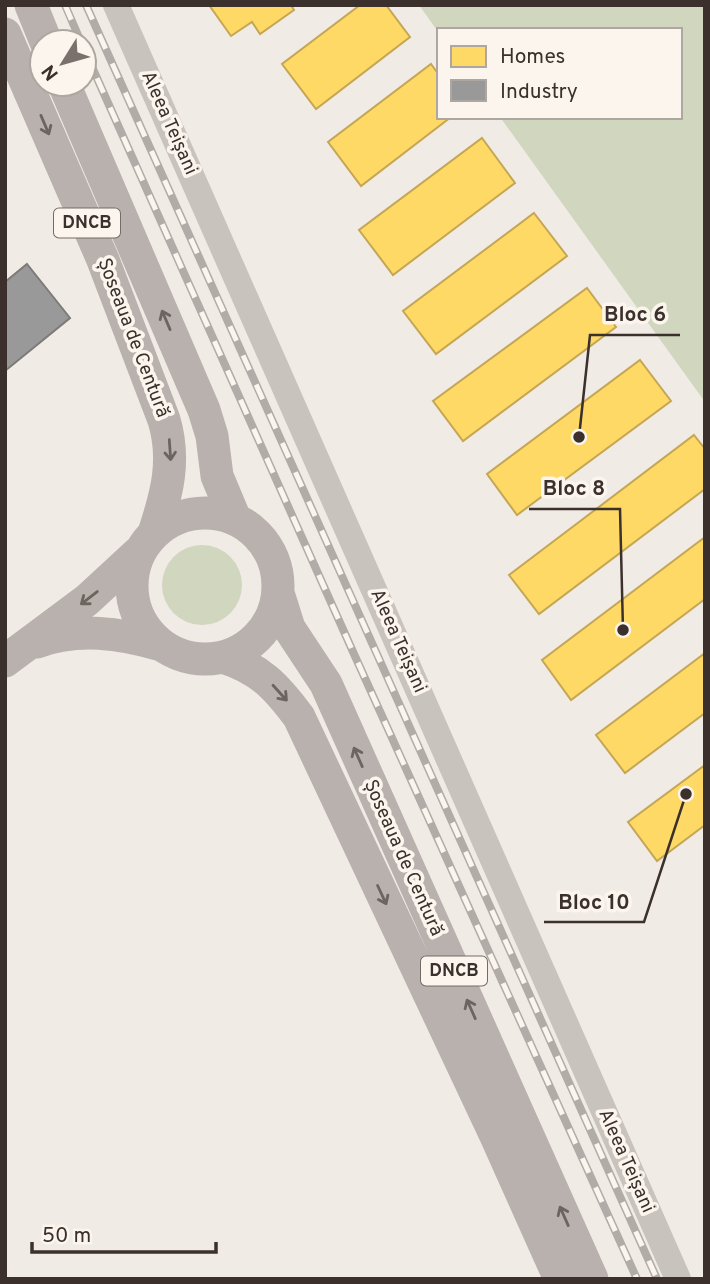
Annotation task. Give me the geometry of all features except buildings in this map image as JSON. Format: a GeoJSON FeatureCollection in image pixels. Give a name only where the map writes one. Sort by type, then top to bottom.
{"type":"FeatureCollection","features":[{"type":"Feature","properties":{"kind":"main road"},"geometry":{"type":"LineString","coordinates":[[31,5],[41,28]]}},
{"type":"Feature","properties":{"kind":"main road","name":"Șoseaua de Centură"},"geometry":{"type":"LineString","coordinates":[[5,34],[103,260],[169,436],[170,477],[147,543]]}},
{"type":"Feature","properties":{"kind":"main road","name":"Șoseaua de Centură"},"geometry":{"type":"LineString","coordinates":[[71,98],[204,411],[212,436],[217,476],[235,519]]}},
{"type":"Feature","properties":{"kind":"main road"},"geometry":{"type":"LineString","coordinates":[[13,654],[87,600],[172,520],[192,514],[214,513],[235,519]]}},
{"type":"Feature","properties":{"kind":"main road","name":"DNCB"},"geometry":{"type":"LineString","coordinates":[[147,543],[133,572],[132,592],[136,612],[147,630],[161,645],[180,655],[202,659],[223,657],[240,651],[254,640],[274,611],[278,593],[277,575],[263,542],[235,519]]}},
{"type":"Feature","properties":{"kind":"main road","name":"Șoseaua de Centură"},"geometry":{"type":"LineString","coordinates":[[278,593],[289,628],[326,684],[592,1279]]}},
{"type":"Feature","properties":{"kind":"main road"},"geometry":{"type":"LineString","coordinates":[[13,654],[45,639],[92,632],[131,636],[161,645]]}},
{"type":"Feature","properties":{"kind":"main road","name":"Șoseaua de Centură"},"geometry":{"type":"LineString","coordinates":[[223,657],[264,676],[283,694],[299,717],[496,1136],[560,1279]]}},
{"type":"Feature","properties":{"kind":"street","name":"Aleea Teișani"},"geometry":{"type":"LineString","coordinates":[[116,5],[678,1279]]}},
{"type":"Feature","properties":{"kind":"green space"},"geometry":{"type":"Polygon","coordinates":[[[419,5],[705,5],[705,402],[501,119],[682,119],[682,28],[437,28],[437,30],[419,5]]]}},
{"type":"Feature","properties":{"kind":"green space"},"geometry":{"type":"Polygon","coordinates":[[[202,545],[217,548],[230,557],[239,570],[242,585],[239,600],[230,613],[217,622],[202,625],[187,622],[174,613],[165,600],[162,585],[165,570],[174,557],[187,548],[202,545]]]}},
{"type":"Feature","properties":{"kind":"railway"},"geometry":{"type":"LineString","coordinates":[[65,5],[75,28]]}},
{"type":"Feature","properties":{"kind":"railway"},"geometry":{"type":"LineString","coordinates":[[86,5],[657,1279]]}},
{"type":"Feature","properties":{"kind":"railway"},"geometry":{"type":"LineString","coordinates":[[98,80],[637,1279]]}},
{"type":"Feature","properties":{"kind":"place","name":"Bloc 6"},"geometry":{"type":"Point","coordinates":[579,437]}},
{"type":"Feature","properties":{"kind":"place","name":"Bloc 8"},"geometry":{"type":"Point","coordinates":[623,630]}},
{"type":"Feature","properties":{"kind":"place","name":"Bloc 10"},"geometry":{"type":"Point","coordinates":[686,794]}}]}
